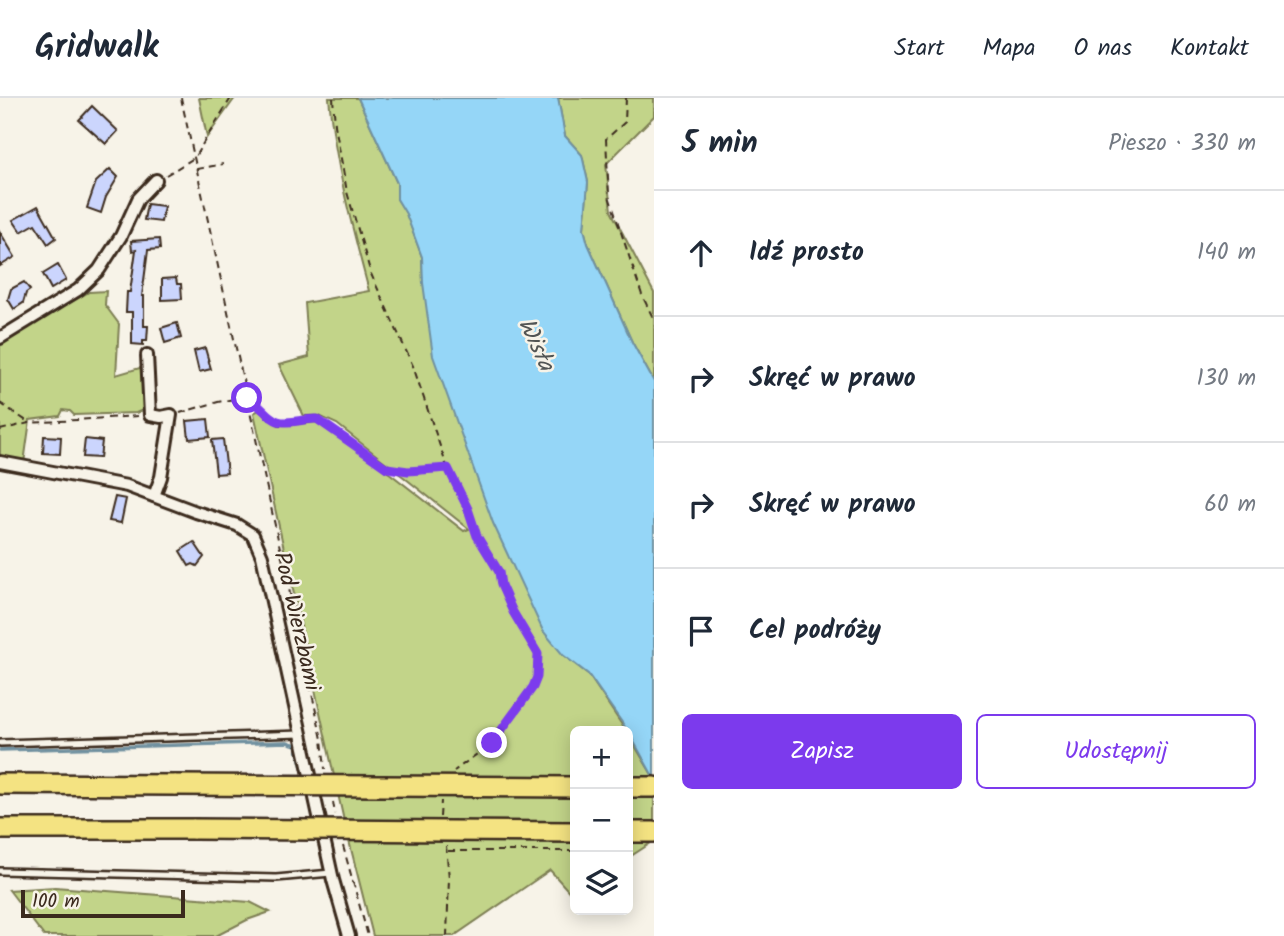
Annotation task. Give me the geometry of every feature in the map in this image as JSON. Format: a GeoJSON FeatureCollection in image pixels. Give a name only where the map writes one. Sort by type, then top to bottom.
{"type":"FeatureCollection","features":[{"type":"Feature","properties":{"kind":"highway"},"geometry":{"type":"LineString","coordinates":[[0,784],[570,787]]}},
{"type":"Feature","properties":{"kind":"highway"},"geometry":{"type":"LineString","coordinates":[[633,787],[654,787]]}},
{"type":"Feature","properties":{"kind":"highway"},"geometry":{"type":"LineString","coordinates":[[0,829],[570,832]]}},
{"type":"Feature","properties":{"kind":"highway"},"geometry":{"type":"LineString","coordinates":[[633,832],[654,832]]}},
{"type":"Feature","properties":{"kind":"street"},"geometry":{"type":"LineString","coordinates":[[0,338],[78,290],[99,270],[121,236],[138,200],[156,180]]}},
{"type":"Feature","properties":{"kind":"street"},"geometry":{"type":"LineString","coordinates":[[147,355],[150,415],[171,415],[161,477],[154,496]]}},
{"type":"Feature","properties":{"kind":"street","name":"Pod Wierzbami"},"geometry":{"type":"LineString","coordinates":[[0,462],[127,486],[237,525],[249,531],[256,540],[262,555],[331,873],[349,936]]}},
{"type":"Feature","properties":{"kind":"lane"},"geometry":{"type":"LineString","coordinates":[[0,743],[302,734]]}},
{"type":"Feature","properties":{"kind":"lane"},"geometry":{"type":"LineString","coordinates":[[0,871],[276,878],[331,873]]}},
{"type":"Feature","properties":{"kind":"path"},"geometry":{"type":"LineString","coordinates":[[181,98],[322,739],[326,771]]}},
{"type":"Feature","properties":{"kind":"path"},"geometry":{"type":"LineString","coordinates":[[156,180],[194,158],[231,98]]}},
{"type":"Feature","properties":{"kind":"path"},"geometry":{"type":"LineString","coordinates":[[333,98],[347,192],[371,274],[413,366],[448,468],[468,509],[477,536],[499,572],[501,585],[513,612],[538,654],[537,677],[533,687],[506,727],[492,743],[452,774]]}},
{"type":"Feature","properties":{"kind":"path"},"geometry":{"type":"LineString","coordinates":[[626,98],[625,122],[606,139],[609,196],[642,295],[654,320]]}},
{"type":"Feature","properties":{"kind":"path"},"geometry":{"type":"LineString","coordinates":[[197,169],[223,163]]}},
{"type":"Feature","properties":{"kind":"path"},"geometry":{"type":"LineString","coordinates":[[171,415],[247,398],[280,422],[317,419],[387,468],[408,471],[448,468]]}},
{"type":"Feature","properties":{"kind":"path"},"geometry":{"type":"LineString","coordinates":[[0,403],[29,423]]}},
{"type":"Feature","properties":{"kind":"path"},"geometry":{"type":"LineString","coordinates":[[0,430],[29,423],[150,415]]}},
{"type":"Feature","properties":{"kind":"path"},"geometry":{"type":"LineString","coordinates":[[331,797],[337,822]]}},
{"type":"Feature","properties":{"kind":"path"},"geometry":{"type":"LineString","coordinates":[[441,798],[442,828]]}},
{"type":"Feature","properties":{"kind":"path"},"geometry":{"type":"LineString","coordinates":[[444,839],[447,851],[447,936]]}},
{"type":"Feature","properties":{"kind":"path"},"geometry":{"type":"LineString","coordinates":[[343,848],[368,936]]}},
{"type":"Feature","properties":{"kind":"path"},"geometry":{"type":"LineString","coordinates":[[447,851],[570,852]]}},
{"type":"Feature","properties":{"kind":"green space"},"geometry":{"type":"Polygon","coordinates":[[[199,98],[235,98],[207,137],[199,98]]]}},
{"type":"Feature","properties":{"kind":"green space"},"geometry":{"type":"Polygon","coordinates":[[[329,98],[358,98],[397,183],[397,199],[406,213],[422,257],[423,283],[563,655],[588,674],[623,726],[570,726],[570,893],[550,870],[454,936],[373,936],[344,821],[254,413],[259,410],[279,425],[317,422],[361,451],[464,531],[469,529],[337,424],[319,416],[304,416],[279,365],[309,357],[305,303],[369,291],[350,219],[329,98]]]}},
{"type":"Feature","properties":{"kind":"green space"},"geometry":{"type":"Polygon","coordinates":[[[558,98],[654,98],[654,116],[606,164],[611,211],[654,293],[654,382],[632,342],[588,244],[584,229],[588,182],[582,155],[565,136],[558,98]]]}},
{"type":"Feature","properties":{"kind":"green space"},"geometry":{"type":"Polygon","coordinates":[[[106,291],[105,305],[119,324],[116,375],[143,367],[145,409],[136,413],[74,415],[63,410],[60,416],[30,420],[24,463],[0,457],[0,343],[89,292],[106,291]]]}},
{"type":"Feature","properties":{"kind":"green space"},"geometry":{"type":"Polygon","coordinates":[[[633,742],[654,778],[654,841],[633,855],[633,742]]]}},
{"type":"Feature","properties":{"kind":"green space"},"geometry":{"type":"Polygon","coordinates":[[[55,887],[250,902],[270,912],[216,936],[44,936],[9,890],[55,887]]]}},
{"type":"Feature","properties":{"kind":"water","name":"Wisła"},"geometry":{"type":"Polygon","coordinates":[[[358,98],[558,98],[565,136],[582,155],[588,182],[584,229],[588,244],[632,342],[654,382],[654,778],[633,740],[633,726],[624,726],[588,674],[563,655],[543,631],[493,523],[433,356],[422,257],[406,214],[397,199],[397,183],[358,98]]]}},
{"type":"Feature","properties":{"kind":"building"},"geometry":{"type":"Polygon","coordinates":[[[92,106],[118,131],[106,144],[79,120],[92,106]]]}},
{"type":"Feature","properties":{"kind":"building"},"geometry":{"type":"Polygon","coordinates":[[[110,169],[118,177],[106,197],[101,213],[87,208],[96,182],[110,169]]]}},
{"type":"Feature","properties":{"kind":"building"},"geometry":{"type":"Polygon","coordinates":[[[147,204],[164,206],[161,222],[144,220],[147,204]]]}},
{"type":"Feature","properties":{"kind":"building"},"geometry":{"type":"Polygon","coordinates":[[[38,206],[56,238],[48,244],[35,224],[21,232],[13,220],[38,206]]]}},
{"type":"Feature","properties":{"kind":"building"},"geometry":{"type":"Polygon","coordinates":[[[0,232],[15,257],[0,266],[0,232]]]}},
{"type":"Feature","properties":{"kind":"building"},"geometry":{"type":"Polygon","coordinates":[[[159,239],[160,249],[148,250],[142,296],[144,326],[148,326],[147,341],[143,341],[143,345],[132,344],[132,312],[126,312],[127,292],[130,292],[136,250],[132,251],[131,241],[159,239]]]}},
{"type":"Feature","properties":{"kind":"building"},"geometry":{"type":"Polygon","coordinates":[[[58,265],[66,280],[51,289],[43,274],[58,265]]]}},
{"type":"Feature","properties":{"kind":"building"},"geometry":{"type":"Polygon","coordinates":[[[176,278],[177,284],[181,284],[182,299],[162,300],[162,279],[176,278]]]}},
{"type":"Feature","properties":{"kind":"building"},"geometry":{"type":"Polygon","coordinates":[[[24,282],[30,290],[23,303],[14,309],[8,299],[11,289],[24,282]]]}},
{"type":"Feature","properties":{"kind":"building"},"geometry":{"type":"Polygon","coordinates":[[[177,323],[181,338],[165,343],[161,328],[177,323]]]}},
{"type":"Feature","properties":{"kind":"building"},"geometry":{"type":"Polygon","coordinates":[[[205,348],[211,369],[199,372],[194,351],[205,348]]]}},
{"type":"Feature","properties":{"kind":"building"},"geometry":{"type":"Polygon","coordinates":[[[208,419],[210,437],[189,439],[187,421],[208,419]]]}},
{"type":"Feature","properties":{"kind":"building"},"geometry":{"type":"Polygon","coordinates":[[[44,436],[61,437],[60,454],[43,453],[44,436]]]}},
{"type":"Feature","properties":{"kind":"building"},"geometry":{"type":"Polygon","coordinates":[[[85,439],[102,441],[100,458],[83,457],[85,439]]]}},
{"type":"Feature","properties":{"kind":"building"},"geometry":{"type":"Polygon","coordinates":[[[223,439],[227,473],[216,474],[212,440],[223,439]]]}},
{"type":"Feature","properties":{"kind":"building"},"geometry":{"type":"Polygon","coordinates":[[[115,497],[126,499],[121,523],[109,521],[115,497]]]}},
{"type":"Feature","properties":{"kind":"building"},"geometry":{"type":"Polygon","coordinates":[[[194,542],[204,557],[197,566],[189,566],[180,551],[194,542]]]}},
{"type":"Feature","properties":{"kind":"waterway"},"geometry":{"type":"LineString","coordinates":[[0,750],[287,742],[296,745],[302,767]]}},
{"type":"Feature","properties":{"kind":"route"},"geometry":{"type":"LineString","coordinates":[[247,398],[280,422],[317,419],[387,468],[408,471],[448,468],[468,509],[477,536],[499,572],[501,585],[513,612],[538,654],[537,677],[533,687],[492,743]]}}]}
